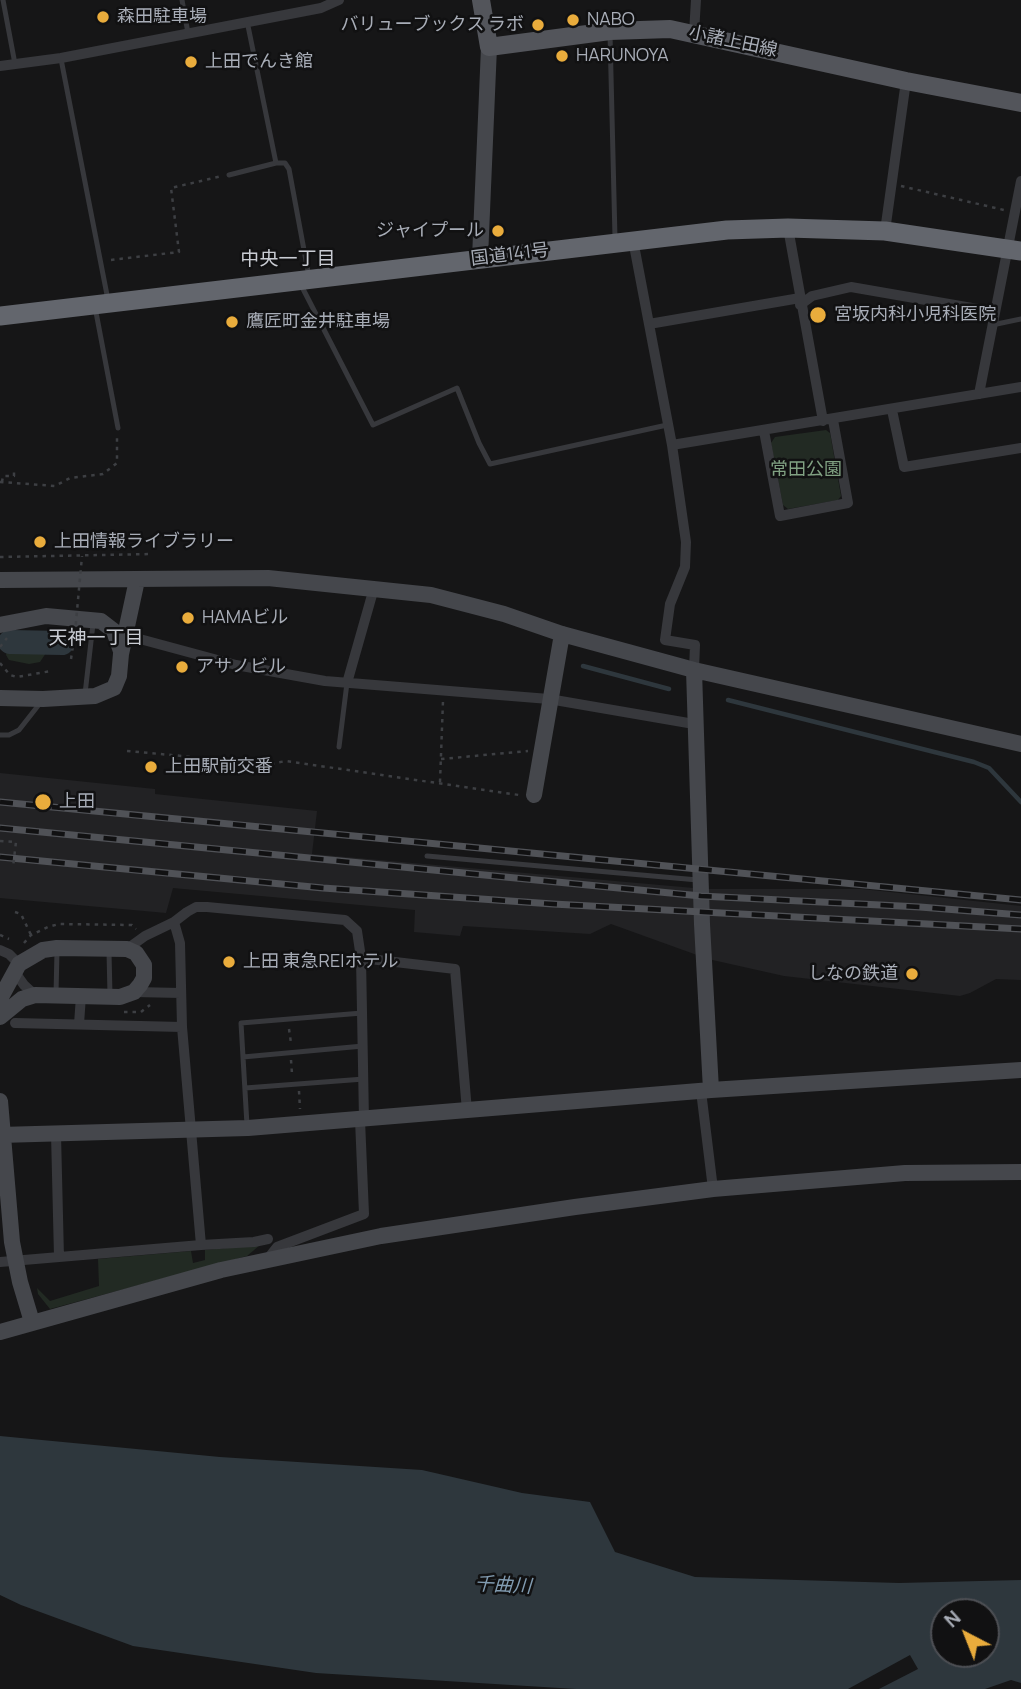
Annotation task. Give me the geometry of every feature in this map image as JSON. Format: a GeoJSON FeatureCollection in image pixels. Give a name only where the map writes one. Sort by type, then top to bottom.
{"type":"FeatureCollection","features":[{"type":"Feature","properties":{"kind":"highway","name":"国道141号"},"geometry":{"type":"LineString","coordinates":[[0,316],[305,282],[692,232],[788,228],[885,231],[1014,250]]}},
{"type":"Feature","properties":{"kind":"main road"},"geometry":{"type":"LineString","coordinates":[[481,0],[489,47]]}},
{"type":"Feature","properties":{"kind":"main road","name":"小諸上田線"},"geometry":{"type":"LineString","coordinates":[[489,47],[610,31],[670,29],[906,81],[1021,103]]}},
{"type":"Feature","properties":{"kind":"street"},"geometry":{"type":"LineString","coordinates":[[0,66],[61,58],[321,8],[339,0]]}},
{"type":"Feature","properties":{"kind":"street"},"geometry":{"type":"LineString","coordinates":[[694,33],[696,0]]}},
{"type":"Feature","properties":{"kind":"street"},"geometry":{"type":"LineString","coordinates":[[480,258],[489,47]]}},
{"type":"Feature","properties":{"kind":"street"},"geometry":{"type":"LineString","coordinates":[[885,231],[906,81]]}},
{"type":"Feature","properties":{"kind":"street"},"geometry":{"type":"LineString","coordinates":[[979,394],[995,312],[1014,250],[1015,212],[1021,181]]}},
{"type":"Feature","properties":{"kind":"street"},"geometry":{"type":"LineString","coordinates":[[764,431],[780,516],[848,503],[800,302],[788,228]]}},
{"type":"Feature","properties":{"kind":"street"},"geometry":{"type":"LineString","coordinates":[[624,241],[649,324],[672,445],[686,542],[685,567],[670,604],[665,640],[695,645],[694,724],[706,1091],[713,1189]]}},
{"type":"Feature","properties":{"kind":"street"},"geometry":{"type":"LineString","coordinates":[[649,324],[800,302],[812,296],[851,287],[995,312]]}},
{"type":"Feature","properties":{"kind":"street"},"geometry":{"type":"LineString","coordinates":[[672,445],[1021,387]]}},
{"type":"Feature","properties":{"kind":"street"},"geometry":{"type":"LineString","coordinates":[[892,410],[904,467],[1021,448]]}},
{"type":"Feature","properties":{"kind":"street"},"geometry":{"type":"LineString","coordinates":[[0,580],[268,578],[431,595],[694,670],[1021,744]]}},
{"type":"Feature","properties":{"kind":"street"},"geometry":{"type":"LineString","coordinates":[[4,696],[43,699],[85,697],[101,695],[114,688],[119,676],[137,580]]}},
{"type":"Feature","properties":{"kind":"street"},"geometry":{"type":"LineString","coordinates":[[347,683],[374,588]]}},
{"type":"Feature","properties":{"kind":"street"},"geometry":{"type":"LineString","coordinates":[[0,625],[37,616],[53,615],[97,621],[120,617],[133,601]]}},
{"type":"Feature","properties":{"kind":"street"},"geometry":{"type":"LineString","coordinates":[[97,621],[114,631],[120,642],[121,654]]}},
{"type":"Feature","properties":{"kind":"street"},"geometry":{"type":"LineString","coordinates":[[533,798],[562,634]]}},
{"type":"Feature","properties":{"kind":"street"},"geometry":{"type":"LineString","coordinates":[[125,635],[236,665],[347,683],[549,699],[694,724]]}},
{"type":"Feature","properties":{"kind":"street"},"geometry":{"type":"LineString","coordinates":[[127,949],[196,907],[345,920],[357,931],[361,958],[364,1079],[363,1214],[277,1247],[266,1261]]}},
{"type":"Feature","properties":{"kind":"street"},"geometry":{"type":"LineString","coordinates":[[174,922],[180,943],[182,1027],[201,1245]]}},
{"type":"Feature","properties":{"kind":"street"},"geometry":{"type":"LineString","coordinates":[[11,959],[57,948],[127,949],[136,953],[144,965],[144,978],[134,992]]}},
{"type":"Feature","properties":{"kind":"street"},"geometry":{"type":"LineString","coordinates":[[361,958],[455,969],[467,1111]]}},
{"type":"Feature","properties":{"kind":"street"},"geometry":{"type":"LineString","coordinates":[[11,959],[24,985],[35,995]]}},
{"type":"Feature","properties":{"kind":"street"},"geometry":{"type":"LineString","coordinates":[[0,999],[11,959]]}},
{"type":"Feature","properties":{"kind":"street"},"geometry":{"type":"LineString","coordinates":[[7,1020],[22,999],[35,995],[81,996],[113,1004],[120,997],[134,992],[181,993]]}},
{"type":"Feature","properties":{"kind":"street"},"geometry":{"type":"LineString","coordinates":[[79,1024],[81,996]]}},
{"type":"Feature","properties":{"kind":"street"},"geometry":{"type":"LineString","coordinates":[[7,1020],[182,1027]]}},
{"type":"Feature","properties":{"kind":"street"},"geometry":{"type":"LineString","coordinates":[[1,1135],[248,1129],[706,1091],[1021,1070]]}},
{"type":"Feature","properties":{"kind":"street"},"geometry":{"type":"LineString","coordinates":[[0,1101],[8,1261],[32,1322]]}},
{"type":"Feature","properties":{"kind":"street"},"geometry":{"type":"LineString","coordinates":[[56,1134],[59,1257]]}},
{"type":"Feature","properties":{"kind":"street"},"geometry":{"type":"LineString","coordinates":[[0,1332],[221,1270],[381,1236],[713,1189],[905,1174],[1021,1172]]}},
{"type":"Feature","properties":{"kind":"street"},"geometry":{"type":"LineString","coordinates":[[8,1261],[268,1239]]}},
{"type":"Feature","properties":{"kind":"lane"},"geometry":{"type":"LineString","coordinates":[[3,0],[15,64]]}},
{"type":"Feature","properties":{"kind":"lane"},"geometry":{"type":"LineString","coordinates":[[182,0],[188,33]]}},
{"type":"Feature","properties":{"kind":"lane"},"geometry":{"type":"LineString","coordinates":[[247,21],[276,163]]}},
{"type":"Feature","properties":{"kind":"lane"},"geometry":{"type":"LineString","coordinates":[[610,31],[624,241]]}},
{"type":"Feature","properties":{"kind":"lane"},"geometry":{"type":"LineString","coordinates":[[61,58],[100,261],[101,304],[118,428]]}},
{"type":"Feature","properties":{"kind":"lane"},"geometry":{"type":"LineString","coordinates":[[229,174],[276,163],[285,163],[289,169],[305,282],[373,425],[457,388],[478,443],[490,464],[667,425]]}},
{"type":"Feature","properties":{"kind":"lane"},"geometry":{"type":"LineString","coordinates":[[992,325],[1021,319]]}},
{"type":"Feature","properties":{"kind":"lane"},"geometry":{"type":"LineString","coordinates":[[85,697],[97,621]]}},
{"type":"Feature","properties":{"kind":"lane"},"geometry":{"type":"LineString","coordinates":[[339,747],[347,683]]}},
{"type":"Feature","properties":{"kind":"lane"},"geometry":{"type":"LineString","coordinates":[[0,735],[9,735],[19,730],[43,699]]}},
{"type":"Feature","properties":{"kind":"lane"},"geometry":{"type":"LineString","coordinates":[[427,856],[701,880]]}},
{"type":"Feature","properties":{"kind":"lane"},"geometry":{"type":"LineString","coordinates":[[56,995],[57,948]]}},
{"type":"Feature","properties":{"kind":"lane"},"geometry":{"type":"LineString","coordinates":[[108,949],[113,1004]]}},
{"type":"Feature","properties":{"kind":"lane"},"geometry":{"type":"LineString","coordinates":[[248,1129],[241,1023],[362,1013]]}},
{"type":"Feature","properties":{"kind":"lane"},"geometry":{"type":"LineString","coordinates":[[243,1056],[363,1046]]}},
{"type":"Feature","properties":{"kind":"lane"},"geometry":{"type":"LineString","coordinates":[[245,1088],[364,1079]]}},
{"type":"Feature","properties":{"kind":"path"},"geometry":{"type":"LineString","coordinates":[[100,261],[179,252],[171,188],[229,174]]}},
{"type":"Feature","properties":{"kind":"path"},"geometry":{"type":"LineString","coordinates":[[891,184],[1015,212]]}},
{"type":"Feature","properties":{"kind":"path"},"geometry":{"type":"LineString","coordinates":[[14,471],[14,476],[3,476],[1,482],[55,486],[70,478],[103,474],[117,463],[118,428]]}},
{"type":"Feature","properties":{"kind":"path"},"geometry":{"type":"LineString","coordinates":[[0,557],[151,554]]}},
{"type":"Feature","properties":{"kind":"path"},"geometry":{"type":"LineString","coordinates":[[71,659],[82,556]]}},
{"type":"Feature","properties":{"kind":"path"},"geometry":{"type":"LineString","coordinates":[[0,663],[10,675],[17,677],[51,671]]}},
{"type":"Feature","properties":{"kind":"path"},"geometry":{"type":"LineString","coordinates":[[440,782],[444,691]]}},
{"type":"Feature","properties":{"kind":"path"},"geometry":{"type":"LineString","coordinates":[[441,760],[530,750]]}},
{"type":"Feature","properties":{"kind":"path"},"geometry":{"type":"LineString","coordinates":[[127,751],[270,764],[286,761],[533,798]]}},
{"type":"Feature","properties":{"kind":"path"},"geometry":{"type":"LineString","coordinates":[[0,841],[16,842],[13,867]]}},
{"type":"Feature","properties":{"kind":"path"},"geometry":{"type":"LineString","coordinates":[[15,912],[21,914],[31,935]]}},
{"type":"Feature","properties":{"kind":"path"},"geometry":{"type":"LineString","coordinates":[[11,959],[31,935],[59,925],[132,925],[145,936]]}},
{"type":"Feature","properties":{"kind":"path"},"geometry":{"type":"LineString","coordinates":[[113,1004],[141,1012],[150,1006],[158,992]]}},
{"type":"Feature","properties":{"kind":"path"},"geometry":{"type":"LineString","coordinates":[[299,1085],[300,1111]]}},
{"type":"Feature","properties":{"kind":"shaded area"},"geometry":{"type":"Polygon","coordinates":[[[0,773],[155,789],[155,794],[317,811],[312,854],[705,889],[862,889],[1021,906],[1021,980],[996,979],[960,996],[784,976],[708,959],[611,924],[590,934],[463,926],[460,936],[414,932],[415,910],[173,888],[166,913],[0,898],[0,773]]]}},
{"type":"Feature","properties":{"kind":"green space","name":"常田公園"},"geometry":{"type":"Polygon","coordinates":[[[826,430],[830,433],[841,496],[838,500],[788,509],[783,505],[771,443],[775,437],[826,430]]]}},
{"type":"Feature","properties":{"kind":"green space"},"geometry":{"type":"Polygon","coordinates":[[[40,631],[50,636],[50,647],[40,662],[29,664],[9,660],[6,655],[13,637],[40,631]]]}},
{"type":"Feature","properties":{"kind":"green space"},"geometry":{"type":"Polygon","coordinates":[[[260,1245],[247,1256],[50,1309],[38,1294],[37,1288],[50,1301],[99,1286],[98,1259],[191,1251],[193,1263],[205,1260],[205,1250],[260,1245]]]}},
{"type":"Feature","properties":{"kind":"water","name":"千曲川"},"geometry":{"type":"Polygon","coordinates":[[[0,1436],[220,1457],[422,1470],[522,1493],[590,1502],[615,1552],[695,1577],[899,1583],[1021,1580],[1021,1683],[1011,1680],[985,1689],[576,1689],[316,1673],[133,1646],[0,1595],[0,1436]]]}},
{"type":"Feature","properties":{"kind":"pier"},"geometry":{"type":"Polygon","coordinates":[[[910,1655],[918,1669],[879,1689],[848,1689],[910,1655]]]}},
{"type":"Feature","properties":{"kind":"waterway"},"geometry":{"type":"LineString","coordinates":[[10,642],[62,643]]}},
{"type":"Feature","properties":{"kind":"waterway"},"geometry":{"type":"LineString","coordinates":[[583,666],[669,689]]}},
{"type":"Feature","properties":{"kind":"waterway"},"geometry":{"type":"LineString","coordinates":[[728,700],[974,762],[989,768],[1021,802]]}},
{"type":"Feature","properties":{"kind":"railway"},"geometry":{"type":"LineString","coordinates":[[0,802],[1021,900]]}},
{"type":"Feature","properties":{"kind":"railway"},"geometry":{"type":"LineString","coordinates":[[0,828],[701,896],[1021,915]]}},
{"type":"Feature","properties":{"kind":"railway"},"geometry":{"type":"LineString","coordinates":[[0,857],[323,888],[553,904],[1021,929]]}},
{"type":"Feature","properties":{"kind":"place","name":"森田駐車場"},"geometry":{"type":"Point","coordinates":[103,17]}},
{"type":"Feature","properties":{"kind":"place","name":"NABO"},"geometry":{"type":"Point","coordinates":[573,20]}},
{"type":"Feature","properties":{"kind":"place","name":"バリューブックス ラボ"},"geometry":{"type":"Point","coordinates":[538,25]}},
{"type":"Feature","properties":{"kind":"place","name":"HARUNOYA"},"geometry":{"type":"Point","coordinates":[562,56]}},
{"type":"Feature","properties":{"kind":"place","name":"上田でんき館"},"geometry":{"type":"Point","coordinates":[191,62]}},
{"type":"Feature","properties":{"kind":"place","name":"ジャイプール"},"geometry":{"type":"Point","coordinates":[498,231]}},
{"type":"Feature","properties":{"kind":"place","name":"宮坂内科小児科医院"},"geometry":{"type":"Point","coordinates":[818,315]}},
{"type":"Feature","properties":{"kind":"place","name":"鷹匠町金井駐車場"},"geometry":{"type":"Point","coordinates":[232,322]}},
{"type":"Feature","properties":{"kind":"place","name":"上田情報ライブラリー"},"geometry":{"type":"Point","coordinates":[40,542]}},
{"type":"Feature","properties":{"kind":"place","name":"HAMAビル"},"geometry":{"type":"Point","coordinates":[188,618]}},
{"type":"Feature","properties":{"kind":"place","name":"アサノビル"},"geometry":{"type":"Point","coordinates":[182,667]}},
{"type":"Feature","properties":{"kind":"place","name":"上田駅前交番"},"geometry":{"type":"Point","coordinates":[151,767]}},
{"type":"Feature","properties":{"kind":"place","name":"上田"},"geometry":{"type":"Point","coordinates":[43,802]}},
{"type":"Feature","properties":{"kind":"place","name":"上田 東急REIホテル"},"geometry":{"type":"Point","coordinates":[229,962]}},
{"type":"Feature","properties":{"kind":"place","name":"しなの鉄道"},"geometry":{"type":"Point","coordinates":[912,974]}},
{"type":"Feature","properties":{"kind":"district","name":"中央一丁目"},"geometry":{"type":"Point","coordinates":[288,260]}},
{"type":"Feature","properties":{"kind":"district","name":"天神一丁目"},"geometry":{"type":"Point","coordinates":[96,639]}}]}
